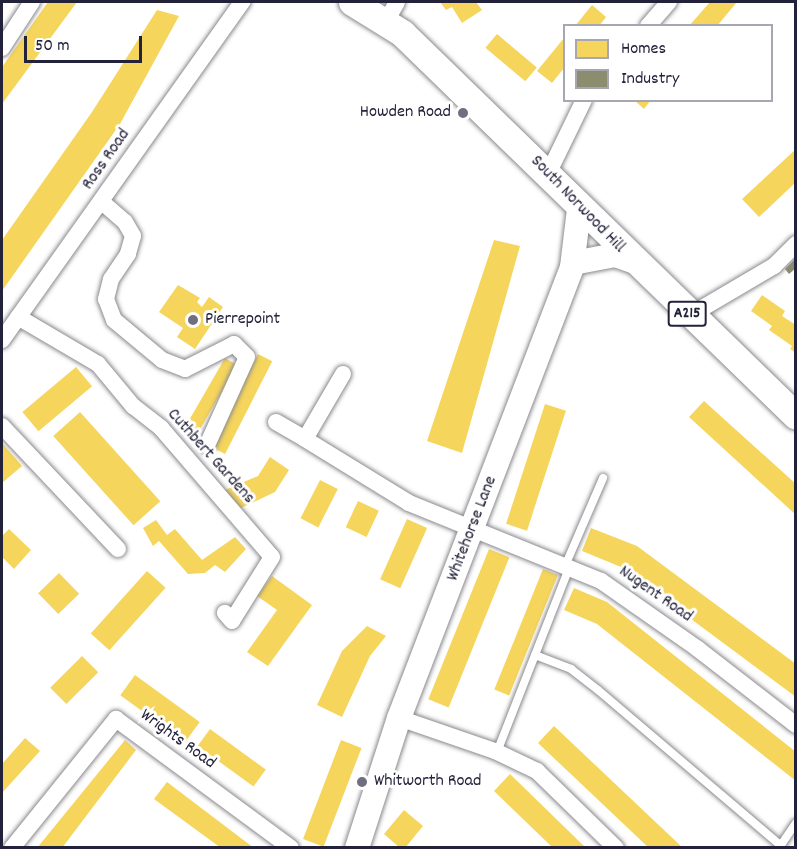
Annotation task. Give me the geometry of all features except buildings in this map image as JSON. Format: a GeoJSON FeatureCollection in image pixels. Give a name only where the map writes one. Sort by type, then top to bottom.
{"type":"FeatureCollection","features":[{"type":"Feature","properties":{"kind":"main road","name":"South Norwood Hill"},"geometry":{"type":"LineString","coordinates":[[352,2],[391,12],[402,33],[548,174],[579,209],[632,261],[795,416]]}},
{"type":"Feature","properties":{"kind":"main road","name":"Whitehorse Lane"},"geometry":{"type":"LineString","coordinates":[[357,848],[399,718],[474,529],[573,263],[579,209]]}},
{"type":"Feature","properties":{"kind":"main road"},"geometry":{"type":"LineString","coordinates":[[573,263],[615,255],[632,261]]}},
{"type":"Feature","properties":{"kind":"street"},"geometry":{"type":"LineString","coordinates":[[2,48],[32,2]]}},
{"type":"Feature","properties":{"kind":"street","name":"Ross Road"},"geometry":{"type":"LineString","coordinates":[[2,340],[242,2]]}},
{"type":"Feature","properties":{"kind":"street"},"geometry":{"type":"LineString","coordinates":[[650,24],[669,2]]}},
{"type":"Feature","properties":{"kind":"street"},"geometry":{"type":"LineString","coordinates":[[548,174],[583,102]]}},
{"type":"Feature","properties":{"kind":"street"},"geometry":{"type":"LineString","coordinates":[[102,202],[125,222],[133,236],[128,254],[111,279],[106,299],[114,320],[162,360],[185,369],[234,344],[247,357],[207,445]]}},
{"type":"Feature","properties":{"kind":"street"},"geometry":{"type":"LineString","coordinates":[[689,316],[774,266],[795,244]]}},
{"type":"Feature","properties":{"kind":"street","name":"Cuthbert Gardens"},"geometry":{"type":"LineString","coordinates":[[18,316],[98,364],[133,406],[161,428],[272,557],[232,621],[225,614]]}},
{"type":"Feature","properties":{"kind":"street"},"geometry":{"type":"LineString","coordinates":[[305,439],[344,374]]}},
{"type":"Feature","properties":{"kind":"street","name":"Nugent Road"},"geometry":{"type":"LineString","coordinates":[[276,422],[409,503],[601,581],[698,649],[795,725]]}},
{"type":"Feature","properties":{"kind":"street"},"geometry":{"type":"LineString","coordinates":[[2,426],[118,549]]}},
{"type":"Feature","properties":{"kind":"street"},"geometry":{"type":"LineString","coordinates":[[399,718],[497,752],[537,771],[616,848]]}},
{"type":"Feature","properties":{"kind":"street","name":"Wrights Road"},"geometry":{"type":"LineString","coordinates":[[12,848],[116,719],[291,848]]}},
{"type":"Feature","properties":{"kind":"lane"},"geometry":{"type":"LineString","coordinates":[[497,752],[603,478]]}},
{"type":"Feature","properties":{"kind":"lane"},"geometry":{"type":"LineString","coordinates":[[535,655],[571,669],[598,690],[779,846],[795,823]]}},
{"type":"Feature","properties":{"kind":"place","name":"Howden Road"},"geometry":{"type":"Point","coordinates":[463,113]}},
{"type":"Feature","properties":{"kind":"place","name":"Pierrepoint"},"geometry":{"type":"Point","coordinates":[193,320]}},
{"type":"Feature","properties":{"kind":"place","name":"Whitworth Road"},"geometry":{"type":"Point","coordinates":[362,782]}}]}
